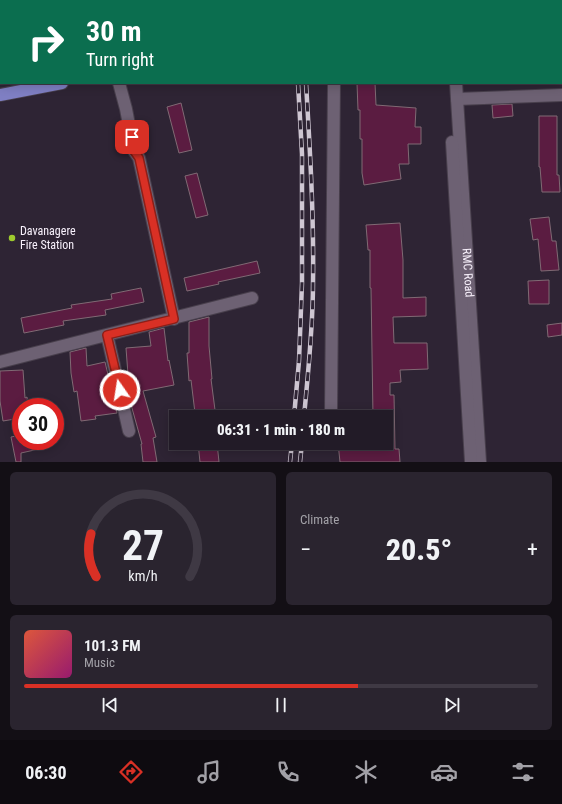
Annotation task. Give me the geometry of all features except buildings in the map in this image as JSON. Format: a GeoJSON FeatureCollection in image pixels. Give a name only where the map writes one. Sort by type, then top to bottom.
{"type":"FeatureCollection","features":[{"type":"Feature","properties":{"kind":"main road"},"geometry":{"type":"LineString","coordinates":[[0,95],[57,84]]}},
{"type":"Feature","properties":{"kind":"street"},"geometry":{"type":"LineString","coordinates":[[119,84],[134,151],[139,158],[174,319]]}},
{"type":"Feature","properties":{"kind":"street"},"geometry":{"type":"LineString","coordinates":[[331,410],[334,84]]}},
{"type":"Feature","properties":{"kind":"street","name":"RMC Road"},"geometry":{"type":"LineString","coordinates":[[448,84],[471,462]]}},
{"type":"Feature","properties":{"kind":"street","name":"RMC Road"},"geometry":{"type":"LineString","coordinates":[[456,84],[480,462]]}},
{"type":"Feature","properties":{"kind":"street"},"geometry":{"type":"LineString","coordinates":[[457,99],[562,95]]}},
{"type":"Feature","properties":{"kind":"street"},"geometry":{"type":"LineString","coordinates":[[0,362],[252,298]]}},
{"type":"Feature","properties":{"kind":"street"},"geometry":{"type":"LineString","coordinates":[[107,335],[129,431]]}},
{"type":"Feature","properties":{"kind":"railway"},"geometry":{"type":"LineString","coordinates":[[295,410],[299,361],[302,283],[302,154],[298,84]]}},
{"type":"Feature","properties":{"kind":"railway"},"geometry":{"type":"LineString","coordinates":[[305,410],[313,301],[312,209],[306,84]]}},
{"type":"Feature","properties":{"kind":"railway"},"geometry":{"type":"LineString","coordinates":[[290,462],[291,450]]}},
{"type":"Feature","properties":{"kind":"railway"},"geometry":{"type":"LineString","coordinates":[[300,462],[301,450]]}},
{"type":"Feature","properties":{"kind":"place","name":"Davanagere Fire Station"},"geometry":{"type":"Point","coordinates":[12,238]}},
{"type":"Feature","properties":{"kind":"route"},"geometry":{"type":"LineString","coordinates":[[120,390],[107,335],[174,319],[139,158],[134,151],[132,137]]}}]}
